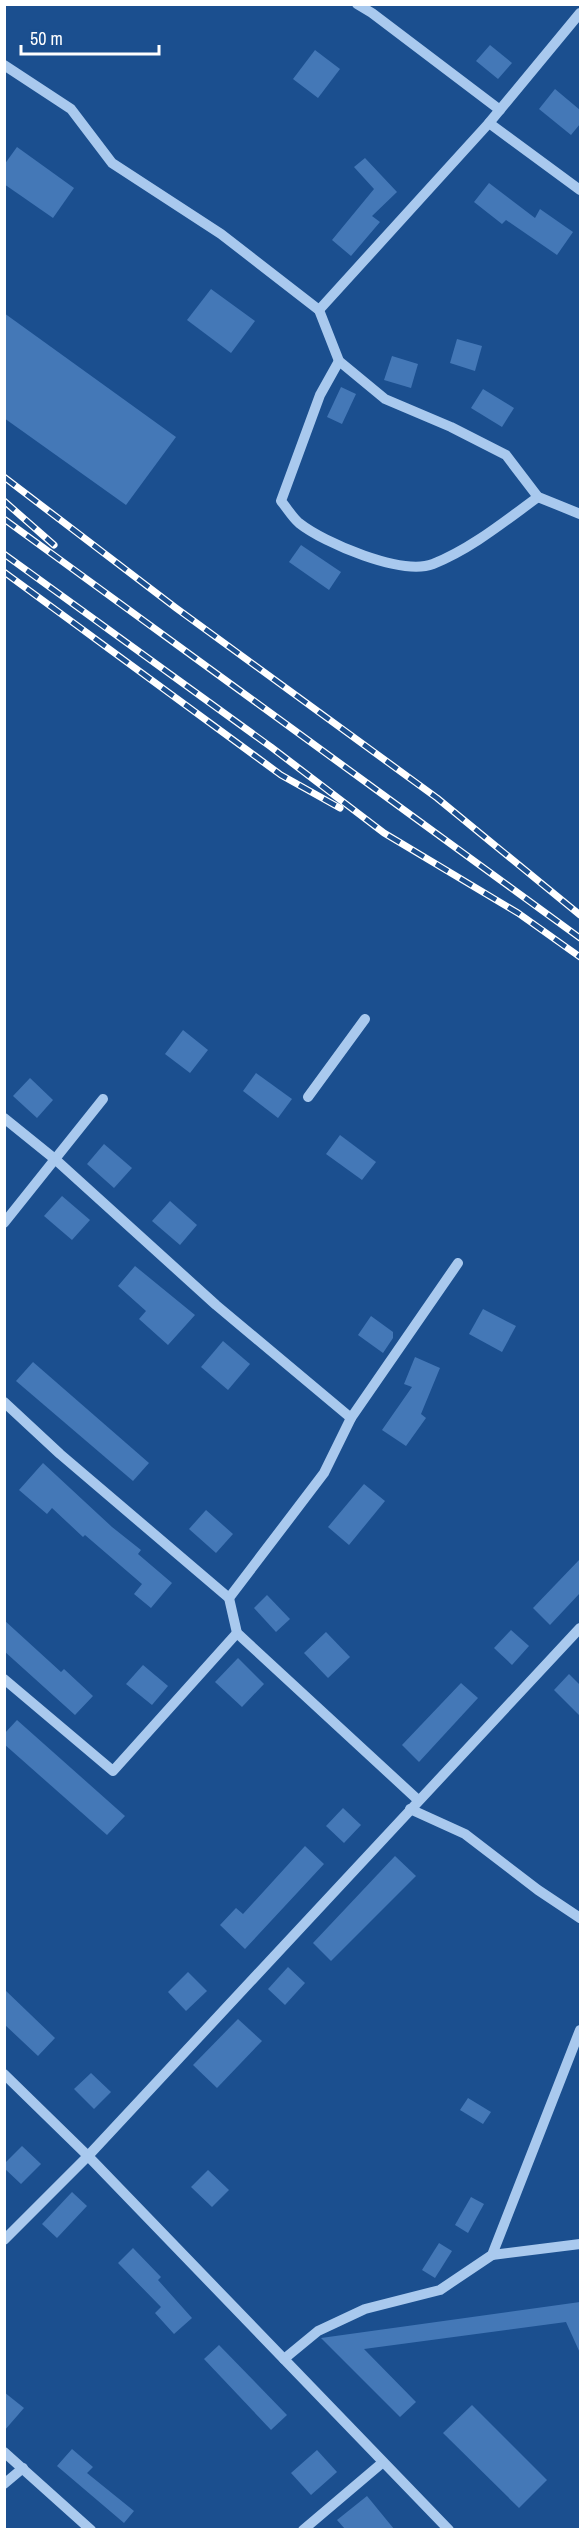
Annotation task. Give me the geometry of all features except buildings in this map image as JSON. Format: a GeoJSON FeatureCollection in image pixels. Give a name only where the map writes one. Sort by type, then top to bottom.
{"type":"FeatureCollection","features":[{"type":"Feature","properties":{"kind":"street"},"geometry":{"type":"LineString","coordinates":[[357,4],[500,110]]}},
{"type":"Feature","properties":{"kind":"street"},"geometry":{"type":"LineString","coordinates":[[318,310],[489,123],[580,13]]}},
{"type":"Feature","properties":{"kind":"street"},"geometry":{"type":"LineString","coordinates":[[4,65],[71,110],[112,163],[221,234],[318,310],[339,361],[385,399],[451,427],[506,455],[538,496],[580,514]]}},
{"type":"Feature","properties":{"kind":"street"},"geometry":{"type":"LineString","coordinates":[[489,123],[580,190]]}},
{"type":"Feature","properties":{"kind":"street"},"geometry":{"type":"LineString","coordinates":[[339,361],[320,395],[281,501],[299,523],[352,552],[400,566],[431,565],[471,544],[538,496]]}},
{"type":"Feature","properties":{"kind":"street"},"geometry":{"type":"LineString","coordinates":[[308,1097],[365,1019]]}},
{"type":"Feature","properties":{"kind":"street"},"geometry":{"type":"LineString","coordinates":[[4,1223],[103,1099]]}},
{"type":"Feature","properties":{"kind":"street"},"geometry":{"type":"LineString","coordinates":[[4,1118],[56,1160],[216,1305],[351,1418]]}},
{"type":"Feature","properties":{"kind":"street"},"geometry":{"type":"LineString","coordinates":[[229,1598],[324,1473],[351,1418],[458,1263]]}},
{"type":"Feature","properties":{"kind":"street"},"geometry":{"type":"LineString","coordinates":[[4,1402],[60,1454],[229,1598],[237,1633],[418,1800]]}},
{"type":"Feature","properties":{"kind":"street"},"geometry":{"type":"LineString","coordinates":[[4,2240],[88,2156],[580,1628]]}},
{"type":"Feature","properties":{"kind":"street"},"geometry":{"type":"LineString","coordinates":[[4,1679],[113,1771],[237,1633]]}},
{"type":"Feature","properties":{"kind":"street"},"geometry":{"type":"LineString","coordinates":[[410,1809],[465,1834],[538,1890],[580,1918]]}},
{"type":"Feature","properties":{"kind":"street"},"geometry":{"type":"LineString","coordinates":[[492,2255],[580,2030]]}},
{"type":"Feature","properties":{"kind":"street"},"geometry":{"type":"LineString","coordinates":[[4,2074],[88,2156],[382,2463],[449,2529]]}},
{"type":"Feature","properties":{"kind":"street"},"geometry":{"type":"LineString","coordinates":[[284,2359],[318,2331],[366,2309],[440,2289],[492,2255],[580,2244]]}},
{"type":"Feature","properties":{"kind":"street"},"geometry":{"type":"LineString","coordinates":[[4,2452],[91,2529]]}},
{"type":"Feature","properties":{"kind":"street"},"geometry":{"type":"LineString","coordinates":[[303,2529],[382,2463]]}},
{"type":"Feature","properties":{"kind":"street"},"geometry":{"type":"LineString","coordinates":[[4,2484],[23,2468]]}},
{"type":"Feature","properties":{"kind":"railway"},"geometry":{"type":"LineString","coordinates":[[4,477],[176,608],[437,798],[580,915]]}},
{"type":"Feature","properties":{"kind":"railway"},"geometry":{"type":"LineString","coordinates":[[4,501],[54,545]]}},
{"type":"Feature","properties":{"kind":"railway"},"geometry":{"type":"LineString","coordinates":[[4,519],[580,938]]}},
{"type":"Feature","properties":{"kind":"railway"},"geometry":{"type":"LineString","coordinates":[[4,554],[271,747],[384,833],[518,913],[580,957]]}},
{"type":"Feature","properties":{"kind":"railway"},"geometry":{"type":"LineString","coordinates":[[4,572],[281,775],[340,808]]}}]}
